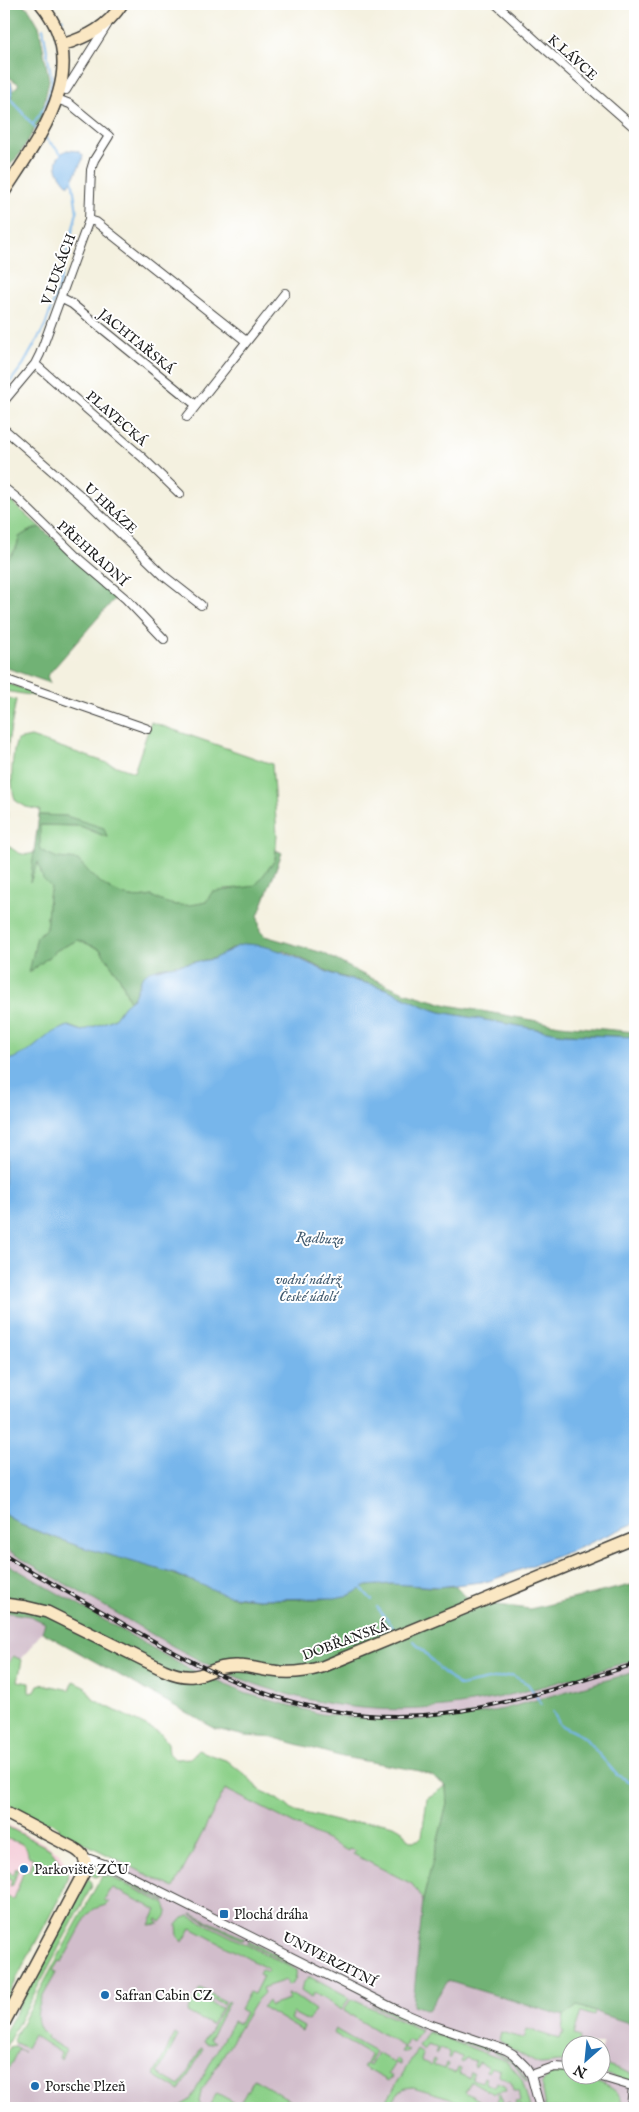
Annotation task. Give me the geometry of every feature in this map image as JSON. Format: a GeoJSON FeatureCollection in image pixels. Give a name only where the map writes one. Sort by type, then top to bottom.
{"type":"FeatureCollection","features":[{"type":"Feature","properties":{"kind":"street"},"geometry":{"type":"LineString","coordinates":[[4,192],[40,134],[58,99],[63,74],[62,45],[55,26],[41,4]]}},
{"type":"Feature","properties":{"kind":"street"},"geometry":{"type":"LineString","coordinates":[[66,90],[122,4]]}},
{"type":"Feature","properties":{"kind":"street","name":"K LÁVCE"},"geometry":{"type":"LineString","coordinates":[[496,4],[635,128]]}},
{"type":"Feature","properties":{"kind":"street"},"geometry":{"type":"LineString","coordinates":[[62,45],[91,34],[112,17]]}},
{"type":"Feature","properties":{"kind":"street","name":"V LUKÁCH"},"geometry":{"type":"LineString","coordinates":[[4,401],[35,364],[62,298],[89,220],[91,170],[94,160],[109,136],[70,104],[58,99]]}},
{"type":"Feature","properties":{"kind":"street"},"geometry":{"type":"LineString","coordinates":[[89,220],[96,222],[246,341]]}},
{"type":"Feature","properties":{"kind":"street"},"geometry":{"type":"LineString","coordinates":[[187,417],[285,293]]}},
{"type":"Feature","properties":{"kind":"street","name":"JACHTAŘSKÁ"},"geometry":{"type":"LineString","coordinates":[[62,298],[72,304],[196,405]]}},
{"type":"Feature","properties":{"kind":"street","name":"PLAVECKÁ"},"geometry":{"type":"LineString","coordinates":[[35,364],[142,457],[180,494]]}},
{"type":"Feature","properties":{"kind":"street","name":"U HRÁZE"},"geometry":{"type":"LineString","coordinates":[[4,429],[89,503],[164,576],[200,605]]}},
{"type":"Feature","properties":{"kind":"street","name":"PŘEHRADNÍ"},"geometry":{"type":"LineString","coordinates":[[4,488],[18,499],[79,559],[126,599],[164,639]]}},
{"type":"Feature","properties":{"kind":"street"},"geometry":{"type":"LineString","coordinates":[[4,679],[148,729]]}},
{"type":"Feature","properties":{"kind":"street","name":"DOBŘANSKÁ"},"geometry":{"type":"LineString","coordinates":[[4,1604],[26,1607],[56,1615],[164,1670],[184,1677],[197,1677],[232,1666],[290,1673],[306,1672],[635,1538]]}},
{"type":"Feature","properties":{"kind":"street","name":"UNIVERZITNÍ"},"geometry":{"type":"LineString","coordinates":[[4,1812],[75,1849],[84,1857],[110,1866],[399,2011],[429,2024],[506,2050],[519,2059],[531,2075],[540,2108]]}},
{"type":"Feature","properties":{"kind":"street"},"geometry":{"type":"LineString","coordinates":[[4,2023],[83,1874],[86,1865],[84,1857]]}},
{"type":"Feature","properties":{"kind":"street"},"geometry":{"type":"LineString","coordinates":[[531,2075],[554,2067],[562,2067]]}},
{"type":"Feature","properties":{"kind":"street"},"geometry":{"type":"LineString","coordinates":[[612,2080],[634,2087],[631,2108]]}},
{"type":"Feature","properties":{"kind":"shaded area"},"geometry":{"type":"Polygon","coordinates":[[[4,1548],[214,1668],[323,1703],[389,1710],[433,1709],[501,1697],[635,1660],[635,1672],[504,1709],[455,1718],[389,1721],[321,1714],[247,1694],[187,1668],[4,1562],[4,1548]]]}},
{"type":"Feature","properties":{"kind":"shaded area"},"geometry":{"type":"Polygon","coordinates":[[[4,1612],[30,1616],[45,1623],[42,1632],[4,1682],[4,1612]]]}},
{"type":"Feature","properties":{"kind":"shaded area"},"geometry":{"type":"Polygon","coordinates":[[[225,1788],[347,1851],[349,1848],[355,1851],[354,1854],[412,1884],[423,1900],[413,2005],[428,2010],[448,1981],[563,2016],[577,2006],[635,2025],[635,2108],[4,2108],[4,2064],[115,1858],[174,1888],[225,1788]]]}},
{"type":"Feature","properties":{"kind":"shaded area"},"geometry":{"type":"Polygon","coordinates":[[[4,1823],[49,1846],[59,1853],[66,1866],[74,1869],[4,2002],[4,1823]]]}},
{"type":"Feature","properties":{"kind":"green space"},"geometry":{"type":"Polygon","coordinates":[[[4,4],[22,4],[29,9],[39,26],[49,80],[41,118],[20,154],[7,168],[4,168],[4,101],[11,98],[13,91],[19,84],[4,74],[4,4]]]}},
{"type":"Feature","properties":{"kind":"green space"},"geometry":{"type":"Polygon","coordinates":[[[4,495],[40,527],[19,537],[14,551],[4,562],[4,495]]]}},
{"type":"Feature","properties":{"kind":"green space"},"geometry":{"type":"Polygon","coordinates":[[[40,527],[117,596],[47,676],[50,683],[4,667],[4,562],[14,551],[19,537],[40,527]]]}},
{"type":"Feature","properties":{"kind":"green space"},"geometry":{"type":"Polygon","coordinates":[[[4,682],[34,693],[36,696],[4,691],[4,682]]]}},
{"type":"Feature","properties":{"kind":"green space"},"geometry":{"type":"Polygon","coordinates":[[[4,697],[16,700],[7,749],[7,845],[17,852],[24,854],[35,852],[31,879],[38,861],[51,887],[46,929],[30,972],[57,950],[78,940],[100,949],[120,978],[130,1002],[124,1005],[114,1019],[82,1031],[68,1026],[57,1031],[31,1050],[12,1060],[4,1071],[4,697]]]}},
{"type":"Feature","properties":{"kind":"green space"},"geometry":{"type":"Polygon","coordinates":[[[151,722],[272,764],[277,835],[275,860],[255,887],[225,889],[206,902],[189,906],[164,904],[152,896],[140,898],[120,894],[101,883],[78,860],[57,858],[40,850],[39,825],[80,826],[107,837],[66,816],[39,815],[40,810],[26,807],[16,801],[12,788],[12,771],[17,740],[31,737],[134,772],[151,722]]]}},
{"type":"Feature","properties":{"kind":"green space"},"geometry":{"type":"Polygon","coordinates":[[[39,815],[66,816],[104,828],[107,837],[80,826],[40,825],[40,850],[57,858],[78,860],[101,883],[120,894],[140,898],[152,896],[171,904],[199,904],[206,902],[212,892],[255,886],[275,860],[276,850],[282,853],[258,916],[260,931],[265,936],[323,953],[362,974],[404,992],[448,1005],[560,1025],[635,1032],[635,1037],[564,1034],[440,1012],[422,1006],[385,988],[336,975],[285,951],[232,948],[217,958],[158,968],[142,977],[138,990],[130,1002],[120,978],[100,949],[78,940],[57,950],[29,973],[37,936],[46,929],[51,887],[43,879],[38,862],[30,882],[39,815]]]}},
{"type":"Feature","properties":{"kind":"green space"},"geometry":{"type":"Polygon","coordinates":[[[4,1514],[21,1525],[78,1546],[160,1569],[234,1597],[320,1599],[350,1595],[365,1586],[399,1584],[430,1587],[456,1586],[467,1598],[490,1604],[530,1609],[635,1584],[635,1660],[510,1695],[459,1705],[403,1710],[372,1709],[310,1700],[250,1682],[193,1657],[4,1548],[4,1514]]]}},
{"type":"Feature","properties":{"kind":"green space"},"geometry":{"type":"Polygon","coordinates":[[[4,1562],[187,1668],[247,1694],[321,1714],[389,1721],[455,1718],[504,1709],[635,1672],[635,2025],[577,2006],[564,2016],[448,1981],[428,2010],[413,2005],[423,1900],[447,1804],[446,1786],[432,1776],[420,1771],[343,1757],[275,1738],[245,1736],[216,1729],[42,1632],[45,1623],[30,1616],[4,1612],[4,1562]]]}},
{"type":"Feature","properties":{"kind":"green space"},"geometry":{"type":"Polygon","coordinates":[[[13,1656],[22,1660],[18,1681],[29,1683],[29,1692],[35,1691],[38,1685],[42,1684],[70,1690],[74,1681],[85,1686],[94,1700],[160,1733],[168,1743],[169,1753],[175,1759],[190,1758],[198,1750],[228,1761],[251,1780],[257,1788],[284,1803],[292,1810],[344,1823],[380,1822],[394,1825],[401,1829],[407,1838],[412,1841],[418,1840],[422,1836],[427,1798],[446,1786],[447,1804],[423,1900],[412,1884],[353,1854],[355,1851],[349,1849],[348,1851],[225,1789],[174,1888],[58,1830],[59,1827],[49,1822],[47,1825],[4,1803],[4,1669],[13,1656]]]}},
{"type":"Feature","properties":{"kind":"green space"},"geometry":{"type":"Polygon","coordinates":[[[4,1825],[50,1849],[62,1866],[69,1872],[62,1893],[4,2002],[4,1896],[14,1899],[24,1870],[29,1871],[33,1858],[28,1856],[23,1845],[4,1838],[4,1825]]]}},
{"type":"Feature","properties":{"kind":"green space"},"geometry":{"type":"Polygon","coordinates":[[[16,1867],[18,1869],[13,1885],[10,1886],[12,1879],[4,1876],[4,1870],[14,1874],[16,1867]]]}},
{"type":"Feature","properties":{"kind":"green space"},"geometry":{"type":"Polygon","coordinates":[[[97,1870],[110,1871],[166,1901],[108,1873],[95,1877],[90,1874],[97,1870]]]}},
{"type":"Feature","properties":{"kind":"green space"},"geometry":{"type":"Polygon","coordinates":[[[102,1876],[109,1876],[165,1904],[167,1909],[166,1916],[161,1922],[156,1920],[159,1924],[150,1925],[157,1910],[113,1888],[109,1891],[104,1900],[109,1902],[107,1905],[94,1909],[87,1916],[62,1962],[59,1961],[53,1971],[56,1973],[40,2005],[38,2021],[41,2029],[47,2036],[46,2038],[66,2050],[61,2059],[59,2058],[61,2053],[33,2035],[26,2048],[13,2040],[102,1876]]]}},
{"type":"Feature","properties":{"kind":"green space"},"geometry":{"type":"Polygon","coordinates":[[[88,1878],[92,1882],[92,1886],[4,2050],[4,2034],[88,1878]]]}},
{"type":"Feature","properties":{"kind":"green space"},"geometry":{"type":"Polygon","coordinates":[[[192,1914],[194,1914],[245,1939],[242,1940],[192,1914]]]}},
{"type":"Feature","properties":{"kind":"green space"},"geometry":{"type":"Polygon","coordinates":[[[190,1916],[296,1970],[296,1975],[294,1981],[288,1985],[286,1980],[262,1988],[264,1993],[256,2001],[201,2092],[199,2102],[202,2108],[177,2108],[190,2100],[233,2021],[239,2024],[245,2012],[240,2009],[249,1992],[254,1994],[263,1976],[259,1974],[261,1969],[267,1972],[268,1969],[191,1928],[183,1942],[178,1937],[177,1925],[183,1918],[190,1916]]]}},
{"type":"Feature","properties":{"kind":"green space"},"geometry":{"type":"Polygon","coordinates":[[[248,1941],[291,1962],[295,1967],[249,1944],[248,1941]]]}},
{"type":"Feature","properties":{"kind":"green space"},"geometry":{"type":"Polygon","coordinates":[[[310,1977],[349,1998],[342,2010],[314,1993],[311,1998],[301,1991],[303,1983],[310,1977]]]}},
{"type":"Feature","properties":{"kind":"green space"},"geometry":{"type":"Polygon","coordinates":[[[200,1988],[224,2001],[223,2004],[212,1999],[210,2003],[221,2008],[211,2025],[187,2012],[200,1988]]]}},
{"type":"Feature","properties":{"kind":"green space"},"geometry":{"type":"Polygon","coordinates":[[[287,1994],[295,1996],[315,2010],[308,2021],[293,2013],[290,2019],[304,2027],[302,2031],[262,2007],[268,2001],[270,2006],[289,2000],[287,1994]]]}},
{"type":"Feature","properties":{"kind":"green space"},"geometry":{"type":"Polygon","coordinates":[[[351,1999],[421,2030],[413,2043],[408,2040],[404,2048],[409,2050],[401,2052],[404,2047],[344,2011],[351,1999]]]}},
{"type":"Feature","properties":{"kind":"green space"},"geometry":{"type":"Polygon","coordinates":[[[227,2001],[229,2002],[210,2039],[215,2042],[208,2044],[204,2042],[227,2001]]]}},
{"type":"Feature","properties":{"kind":"green space"},"geometry":{"type":"Polygon","coordinates":[[[371,2005],[406,2018],[422,2028],[371,2005]]]}},
{"type":"Feature","properties":{"kind":"green space"},"geometry":{"type":"Polygon","coordinates":[[[577,2006],[595,2012],[594,2016],[581,2012],[574,2034],[563,2034],[564,2016],[577,2006]]]}},
{"type":"Feature","properties":{"kind":"green space"},"geometry":{"type":"Polygon","coordinates":[[[335,2029],[375,2052],[368,2063],[366,2062],[370,2055],[333,2033],[335,2029]]]}},
{"type":"Feature","properties":{"kind":"green space"},"geometry":{"type":"Polygon","coordinates":[[[527,2029],[559,2039],[561,2034],[562,2062],[544,2064],[537,2063],[499,2040],[501,2032],[524,2039],[527,2029]]]}},
{"type":"Feature","properties":{"kind":"green space"},"geometry":{"type":"Polygon","coordinates":[[[434,2030],[490,2049],[488,2051],[430,2031],[434,2030]]]}},
{"type":"Feature","properties":{"kind":"green space"},"geometry":{"type":"Polygon","coordinates":[[[428,2032],[506,2061],[522,2079],[530,2108],[522,2108],[521,2104],[516,2105],[515,2102],[520,2101],[518,2091],[513,2091],[511,2082],[499,2075],[500,2070],[491,2067],[489,2072],[486,2071],[487,2066],[478,2062],[476,2067],[474,2066],[475,2061],[465,2058],[463,2063],[461,2062],[462,2057],[452,2053],[450,2058],[448,2058],[449,2052],[439,2049],[437,2054],[435,2053],[437,2048],[427,2045],[424,2051],[419,2047],[428,2032]]]}},
{"type":"Feature","properties":{"kind":"green space"},"geometry":{"type":"Polygon","coordinates":[[[175,2034],[178,2036],[158,2073],[180,2086],[201,2048],[203,2049],[180,2091],[154,2075],[175,2034]]]}},
{"type":"Feature","properties":{"kind":"green space"},"geometry":{"type":"Polygon","coordinates":[[[13,2046],[24,2052],[18,2050],[4,2078],[4,2058],[10,2047],[13,2046]]]}},
{"type":"Feature","properties":{"kind":"green space"},"geometry":{"type":"Polygon","coordinates":[[[417,2050],[423,2054],[421,2061],[431,2065],[433,2059],[435,2060],[434,2065],[444,2069],[446,2063],[448,2064],[446,2070],[456,2073],[458,2068],[461,2069],[459,2074],[469,2078],[471,2072],[474,2073],[472,2079],[482,2082],[484,2077],[487,2078],[485,2083],[495,2087],[497,2082],[504,2085],[506,2090],[494,2094],[471,2081],[465,2092],[493,2108],[469,2108],[450,2098],[413,2087],[405,2088],[398,2093],[388,2108],[382,2108],[417,2050]]]}},
{"type":"Feature","properties":{"kind":"green space"},"geometry":{"type":"Polygon","coordinates":[[[493,2050],[514,2062],[528,2081],[526,2081],[513,2063],[494,2053],[493,2050]]]}},
{"type":"Feature","properties":{"kind":"green space"},"geometry":{"type":"Polygon","coordinates":[[[377,2053],[394,2063],[397,2058],[400,2061],[400,2065],[395,2063],[388,2074],[393,2077],[388,2081],[363,2067],[366,2063],[370,2065],[377,2053]]]}},
{"type":"Feature","properties":{"kind":"green space"},"geometry":{"type":"Polygon","coordinates":[[[612,2067],[635,2075],[635,2083],[612,2076],[612,2067]]]}},
{"type":"Feature","properties":{"kind":"green space"},"geometry":{"type":"Polygon","coordinates":[[[562,2073],[562,2084],[602,2084],[617,2093],[624,2108],[545,2108],[541,2084],[550,2075],[562,2073]]]}},
{"type":"Feature","properties":{"kind":"green space"},"geometry":{"type":"Polygon","coordinates":[[[254,2079],[304,2108],[214,2108],[210,2104],[217,2093],[239,2105],[254,2079]]]}},
{"type":"Feature","properties":{"kind":"green space"},"geometry":{"type":"Polygon","coordinates":[[[497,2094],[501,2094],[503,2104],[509,2103],[509,2106],[504,2108],[493,2108],[499,2098],[497,2094]]]}},
{"type":"Feature","properties":{"kind":"water"},"geometry":{"type":"Polygon","coordinates":[[[4,78],[11,82],[13,91],[11,98],[4,102],[4,78]]]}},
{"type":"Feature","properties":{"kind":"water"},"geometry":{"type":"Polygon","coordinates":[[[67,150],[78,151],[83,155],[82,161],[70,184],[67,184],[63,179],[56,166],[58,157],[67,150]]]}},
{"type":"Feature","properties":{"kind":"water","name":"vodní nádrž České údolí"},"geometry":{"type":"Polygon","coordinates":[[[245,944],[280,951],[335,975],[383,988],[440,1012],[564,1034],[635,1037],[635,1523],[574,1550],[489,1581],[439,1587],[391,1584],[366,1586],[350,1595],[335,1598],[258,1599],[226,1595],[175,1574],[78,1546],[21,1525],[4,1514],[4,1071],[10,1060],[29,1051],[50,1034],[68,1026],[82,1031],[114,1019],[124,1005],[134,997],[142,977],[149,971],[213,959],[245,944]]]}},
{"type":"Feature","properties":{"kind":"waterway"},"geometry":{"type":"LineString","coordinates":[[33,124],[47,103],[52,81],[43,28]]}},
{"type":"Feature","properties":{"kind":"waterway"},"geometry":{"type":"LineString","coordinates":[[10,98],[38,131]]}},
{"type":"Feature","properties":{"kind":"waterway"},"geometry":{"type":"LineString","coordinates":[[43,136],[63,155]]}},
{"type":"Feature","properties":{"kind":"waterway"},"geometry":{"type":"LineString","coordinates":[[4,390],[23,365],[45,326],[58,289],[77,212],[72,178]]}},
{"type":"Feature","properties":{"kind":"waterway"},"geometry":{"type":"LineString","coordinates":[[360,1587],[372,1600]]}},
{"type":"Feature","properties":{"kind":"waterway"},"geometry":{"type":"LineString","coordinates":[[377,1607],[394,1628]]}},
{"type":"Feature","properties":{"kind":"waterway"},"geometry":{"type":"LineString","coordinates":[[414,1641],[443,1672],[460,1686],[512,1675],[528,1684],[542,1705]]}},
{"type":"Feature","properties":{"kind":"waterway"},"geometry":{"type":"LineString","coordinates":[[553,1712],[560,1725],[584,1737],[617,1775],[635,1784]]}},
{"type":"Feature","properties":{"kind":"railway"},"geometry":{"type":"LineString","coordinates":[[4,1555],[194,1663],[272,1696],[312,1707],[354,1714],[398,1716],[445,1713],[517,1699],[635,1664]]}},
{"type":"Feature","properties":{"kind":"place","name":"Parkoviště ZČU"},"geometry":{"type":"Point","coordinates":[24,1869]}},
{"type":"Feature","properties":{"kind":"place","name":"Plochá dráha"},"geometry":{"type":"Point","coordinates":[224,1914]}},
{"type":"Feature","properties":{"kind":"place","name":"Safran Cabin CZ"},"geometry":{"type":"Point","coordinates":[105,1995]}},
{"type":"Feature","properties":{"kind":"place","name":"Porsche Plzeň"},"geometry":{"type":"Point","coordinates":[35,2086]}},
{"type":"Feature","properties":{"kind":"water label","name":"Radbuza"},"geometry":{"type":"Point","coordinates":[320,1238]}}]}
